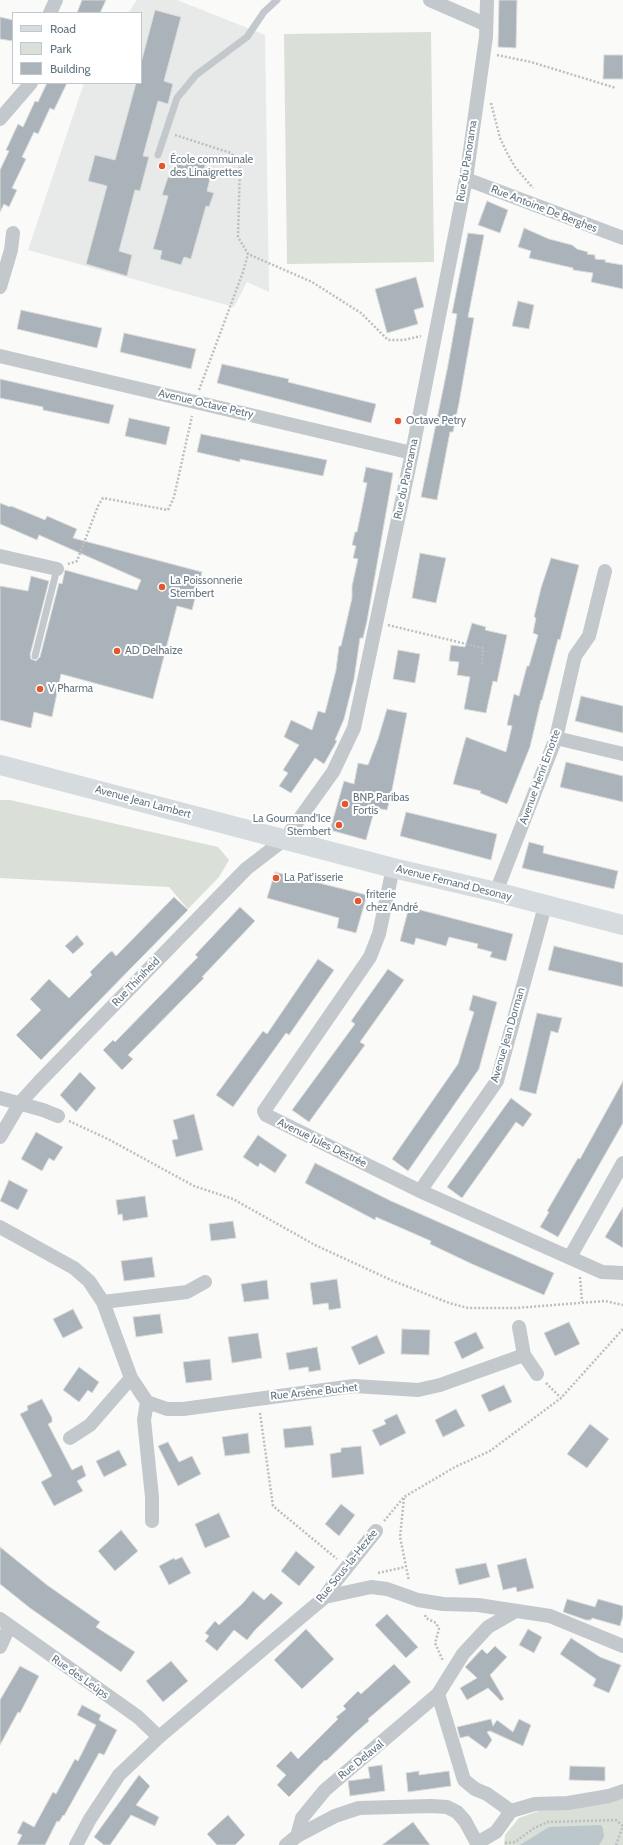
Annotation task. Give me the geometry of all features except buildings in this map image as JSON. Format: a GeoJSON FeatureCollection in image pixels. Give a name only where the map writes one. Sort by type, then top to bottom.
{"type":"FeatureCollection","features":[{"type":"Feature","properties":{"kind":"main road","name":"Avenue Jean Lambert"},"geometry":{"type":"LineString","coordinates":[[0,765],[285,839]]}},
{"type":"Feature","properties":{"kind":"main road","name":"Avenue Fernand Desonay"},"geometry":{"type":"LineString","coordinates":[[285,839],[393,868],[496,892],[545,906],[623,925]]}},
{"type":"Feature","properties":{"kind":"street"},"geometry":{"type":"LineString","coordinates":[[50,12],[56,0]]}},
{"type":"Feature","properties":{"kind":"street"},"geometry":{"type":"LineString","coordinates":[[430,0],[485,24]]}},
{"type":"Feature","properties":{"kind":"street","name":"Rue du Panorama"},"geometry":{"type":"LineString","coordinates":[[285,839],[333,772],[354,728],[412,453],[466,179],[484,53],[486,0]]}},
{"type":"Feature","properties":{"kind":"street"},"geometry":{"type":"LineString","coordinates":[[0,119],[30,84]]}},
{"type":"Feature","properties":{"kind":"street","name":"Rue Antoine De Berghes"},"geometry":{"type":"LineString","coordinates":[[466,179],[623,238]]}},
{"type":"Feature","properties":{"kind":"street"},"geometry":{"type":"LineString","coordinates":[[0,287],[13,233]]}},
{"type":"Feature","properties":{"kind":"street","name":"Avenue Octave Petry"},"geometry":{"type":"LineString","coordinates":[[0,356],[412,453]]}},
{"type":"Feature","properties":{"kind":"street"},"geometry":{"type":"LineString","coordinates":[[0,556],[57,569]]}},
{"type":"Feature","properties":{"kind":"street","name":"Avenue Henri Ernotte"},"geometry":{"type":"LineString","coordinates":[[496,892],[556,738],[575,656],[589,636],[605,571]]}},
{"type":"Feature","properties":{"kind":"street"},"geometry":{"type":"LineString","coordinates":[[556,738],[623,754]]}},
{"type":"Feature","properties":{"kind":"street","name":"Rue Thiniheid"},"geometry":{"type":"LineString","coordinates":[[0,1137],[20,1104],[246,869],[285,839]]}},
{"type":"Feature","properties":{"kind":"street","name":"Avenue Jules Destrée"},"geometry":{"type":"LineString","coordinates":[[393,868],[379,934],[370,957],[264,1111],[266,1115],[420,1191],[602,1272],[623,1273]]}},
{"type":"Feature","properties":{"kind":"street","name":"Avenue Jean Dorman"},"geometry":{"type":"LineString","coordinates":[[420,1191],[497,1081],[545,906]]}},
{"type":"Feature","properties":{"kind":"street"},"geometry":{"type":"LineString","coordinates":[[0,1098],[58,1116]]}},
{"type":"Feature","properties":{"kind":"street"},"geometry":{"type":"LineString","coordinates":[[570,1257],[623,1163]]}},
{"type":"Feature","properties":{"kind":"street"},"geometry":{"type":"LineString","coordinates":[[0,1227],[74,1268],[88,1281],[103,1302],[131,1378],[147,1402],[144,1420],[152,1497],[152,1520]]}},
{"type":"Feature","properties":{"kind":"street"},"geometry":{"type":"LineString","coordinates":[[103,1302],[187,1292],[205,1282]]}},
{"type":"Feature","properties":{"kind":"street"},"geometry":{"type":"LineString","coordinates":[[519,1327],[524,1355],[537,1374]]}},
{"type":"Feature","properties":{"kind":"street","name":"Rue Arsène Buchet"},"geometry":{"type":"LineString","coordinates":[[147,1402],[167,1408],[183,1409],[354,1386],[418,1390],[440,1385],[524,1355]]}},
{"type":"Feature","properties":{"kind":"street"},"geometry":{"type":"LineString","coordinates":[[70,1438],[90,1425],[131,1378]]}},
{"type":"Feature","properties":{"kind":"street","name":"Rue Sous-la-Hezée"},"geometry":{"type":"LineString","coordinates":[[76,1845],[90,1818],[119,1775],[159,1737],[325,1597],[346,1567],[376,1530]]}},
{"type":"Feature","properties":{"kind":"street"},"geometry":{"type":"LineString","coordinates":[[325,1597],[371,1587],[387,1588],[418,1600],[443,1604],[478,1604],[550,1616],[623,1646]]}},
{"type":"Feature","properties":{"kind":"street","name":"Rue Delaval"},"geometry":{"type":"LineString","coordinates":[[297,1836],[302,1818],[325,1790],[438,1694],[462,1654],[488,1627],[516,1611]]}},
{"type":"Feature","properties":{"kind":"street"},"geometry":{"type":"LineString","coordinates":[[0,1647],[5,1623]]}},
{"type":"Feature","properties":{"kind":"street","name":"Rue des Leûps"},"geometry":{"type":"LineString","coordinates":[[5,1623],[138,1717],[159,1737]]}},
{"type":"Feature","properties":{"kind":"street"},"geometry":{"type":"LineString","coordinates":[[438,1694],[464,1780],[475,1789],[487,1794],[511,1811]]}},
{"type":"Feature","properties":{"kind":"street"},"geometry":{"type":"LineString","coordinates":[[286,1845],[297,1836],[334,1816],[358,1808],[431,1806],[447,1807],[457,1812],[465,1822],[478,1844],[496,1832],[511,1811],[535,1804],[568,1802],[609,1796],[623,1791]]}},
{"type":"Feature","properties":{"kind":"lane"},"geometry":{"type":"LineString","coordinates":[[158,155],[177,98],[196,75],[247,37],[264,12],[277,0]]}},
{"type":"Feature","properties":{"kind":"lane"},"geometry":{"type":"LineString","coordinates":[[35,656],[57,569]]}},
{"type":"Feature","properties":{"kind":"path"},"geometry":{"type":"LineString","coordinates":[[484,53],[531,62],[616,88]]}},
{"type":"Feature","properties":{"kind":"path"},"geometry":{"type":"LineString","coordinates":[[478,93],[492,105],[500,138],[506,153],[525,180],[538,192],[542,208]]}},
{"type":"Feature","properties":{"kind":"path"},"geometry":{"type":"LineString","coordinates":[[165,132],[231,153],[240,165],[238,237],[248,254],[312,282],[361,313],[388,340],[404,340],[436,333]]}},
{"type":"Feature","properties":{"kind":"path"},"geometry":{"type":"LineString","coordinates":[[57,569],[78,561],[98,506],[103,498],[168,510],[174,497],[195,401],[215,350],[248,254]]}},
{"type":"Feature","properties":{"kind":"path"},"geometry":{"type":"LineString","coordinates":[[376,622],[483,648],[482,665]]}},
{"type":"Feature","properties":{"kind":"path"},"geometry":{"type":"LineString","coordinates":[[58,1116],[108,1139],[194,1186],[233,1199],[315,1245],[391,1280],[449,1303],[468,1308],[508,1308],[605,1301],[623,1305]]}},
{"type":"Feature","properties":{"kind":"path"},"geometry":{"type":"LineString","coordinates":[[570,1257],[580,1277],[582,1302]]}},
{"type":"Feature","properties":{"kind":"path","name":"Rue Sous-la-Hezée"},"geometry":{"type":"LineString","coordinates":[[376,1530],[404,1497],[455,1467],[490,1450],[561,1398],[623,1329]]}},
{"type":"Feature","properties":{"kind":"path"},"geometry":{"type":"LineString","coordinates":[[537,1374],[561,1398]]}},
{"type":"Feature","properties":{"kind":"path"},"geometry":{"type":"LineString","coordinates":[[258,1398],[273,1506],[346,1567]]}},
{"type":"Feature","properties":{"kind":"path"},"geometry":{"type":"LineString","coordinates":[[404,1497],[400,1537],[407,1578],[418,1600]]}},
{"type":"Feature","properties":{"kind":"path"},"geometry":{"type":"LineString","coordinates":[[426,1618],[436,1623],[439,1629],[435,1643],[441,1657]]}},
{"type":"Feature","properties":{"kind":"path"},"geometry":{"type":"LineString","coordinates":[[478,1844],[515,1842],[534,1828],[548,1822],[616,1820],[623,1826],[616,1845]]}},
{"type":"Feature","properties":{"kind":"shaded area","name":"École communale des Linaigrettes"},"geometry":{"type":"Polygon","coordinates":[[[137,0],[177,0],[265,35],[269,292],[247,282],[234,307],[28,250],[84,84],[142,84],[142,12],[129,12],[137,0]]]}},
{"type":"Feature","properties":{"kind":"shaded area"},"geometry":{"type":"Polygon","coordinates":[[[601,1825],[604,1837],[599,1845],[520,1845],[549,1827],[601,1825]]]}},
{"type":"Feature","properties":{"kind":"green space"},"geometry":{"type":"Polygon","coordinates":[[[431,32],[434,262],[287,264],[284,34],[431,32]]]}},
{"type":"Feature","properties":{"kind":"green space"},"geometry":{"type":"Polygon","coordinates":[[[0,800],[10,800],[218,847],[229,860],[219,877],[188,909],[169,887],[0,878],[0,800]]]}},
{"type":"Feature","properties":{"kind":"green space"},"geometry":{"type":"Polygon","coordinates":[[[623,1798],[623,1845],[504,1845],[505,1835],[519,1818],[539,1811],[576,1808],[623,1798]]]}},
{"type":"Feature","properties":{"kind":"place","name":"École communale des Linaigrettes"},"geometry":{"type":"Point","coordinates":[162,166]}},
{"type":"Feature","properties":{"kind":"place","name":"Octave Petry"},"geometry":{"type":"Point","coordinates":[398,421]}},
{"type":"Feature","properties":{"kind":"place","name":"La Poissonnerie Stembert"},"geometry":{"type":"Point","coordinates":[162,587]}},
{"type":"Feature","properties":{"kind":"place","name":"AD Delhaize"},"geometry":{"type":"Point","coordinates":[117,651]}},
{"type":"Feature","properties":{"kind":"place","name":"V Pharma"},"geometry":{"type":"Point","coordinates":[40,689]}},
{"type":"Feature","properties":{"kind":"place","name":"BNP Paribas Fortis"},"geometry":{"type":"Point","coordinates":[345,804]}},
{"type":"Feature","properties":{"kind":"place","name":"La Gourmand'Ice Stembert"},"geometry":{"type":"Point","coordinates":[339,825]}},
{"type":"Feature","properties":{"kind":"place","name":"La Pat’isserie"},"geometry":{"type":"Point","coordinates":[276,878]}},
{"type":"Feature","properties":{"kind":"place","name":"friterie chez André"},"geometry":{"type":"Point","coordinates":[358,901]}}]}
